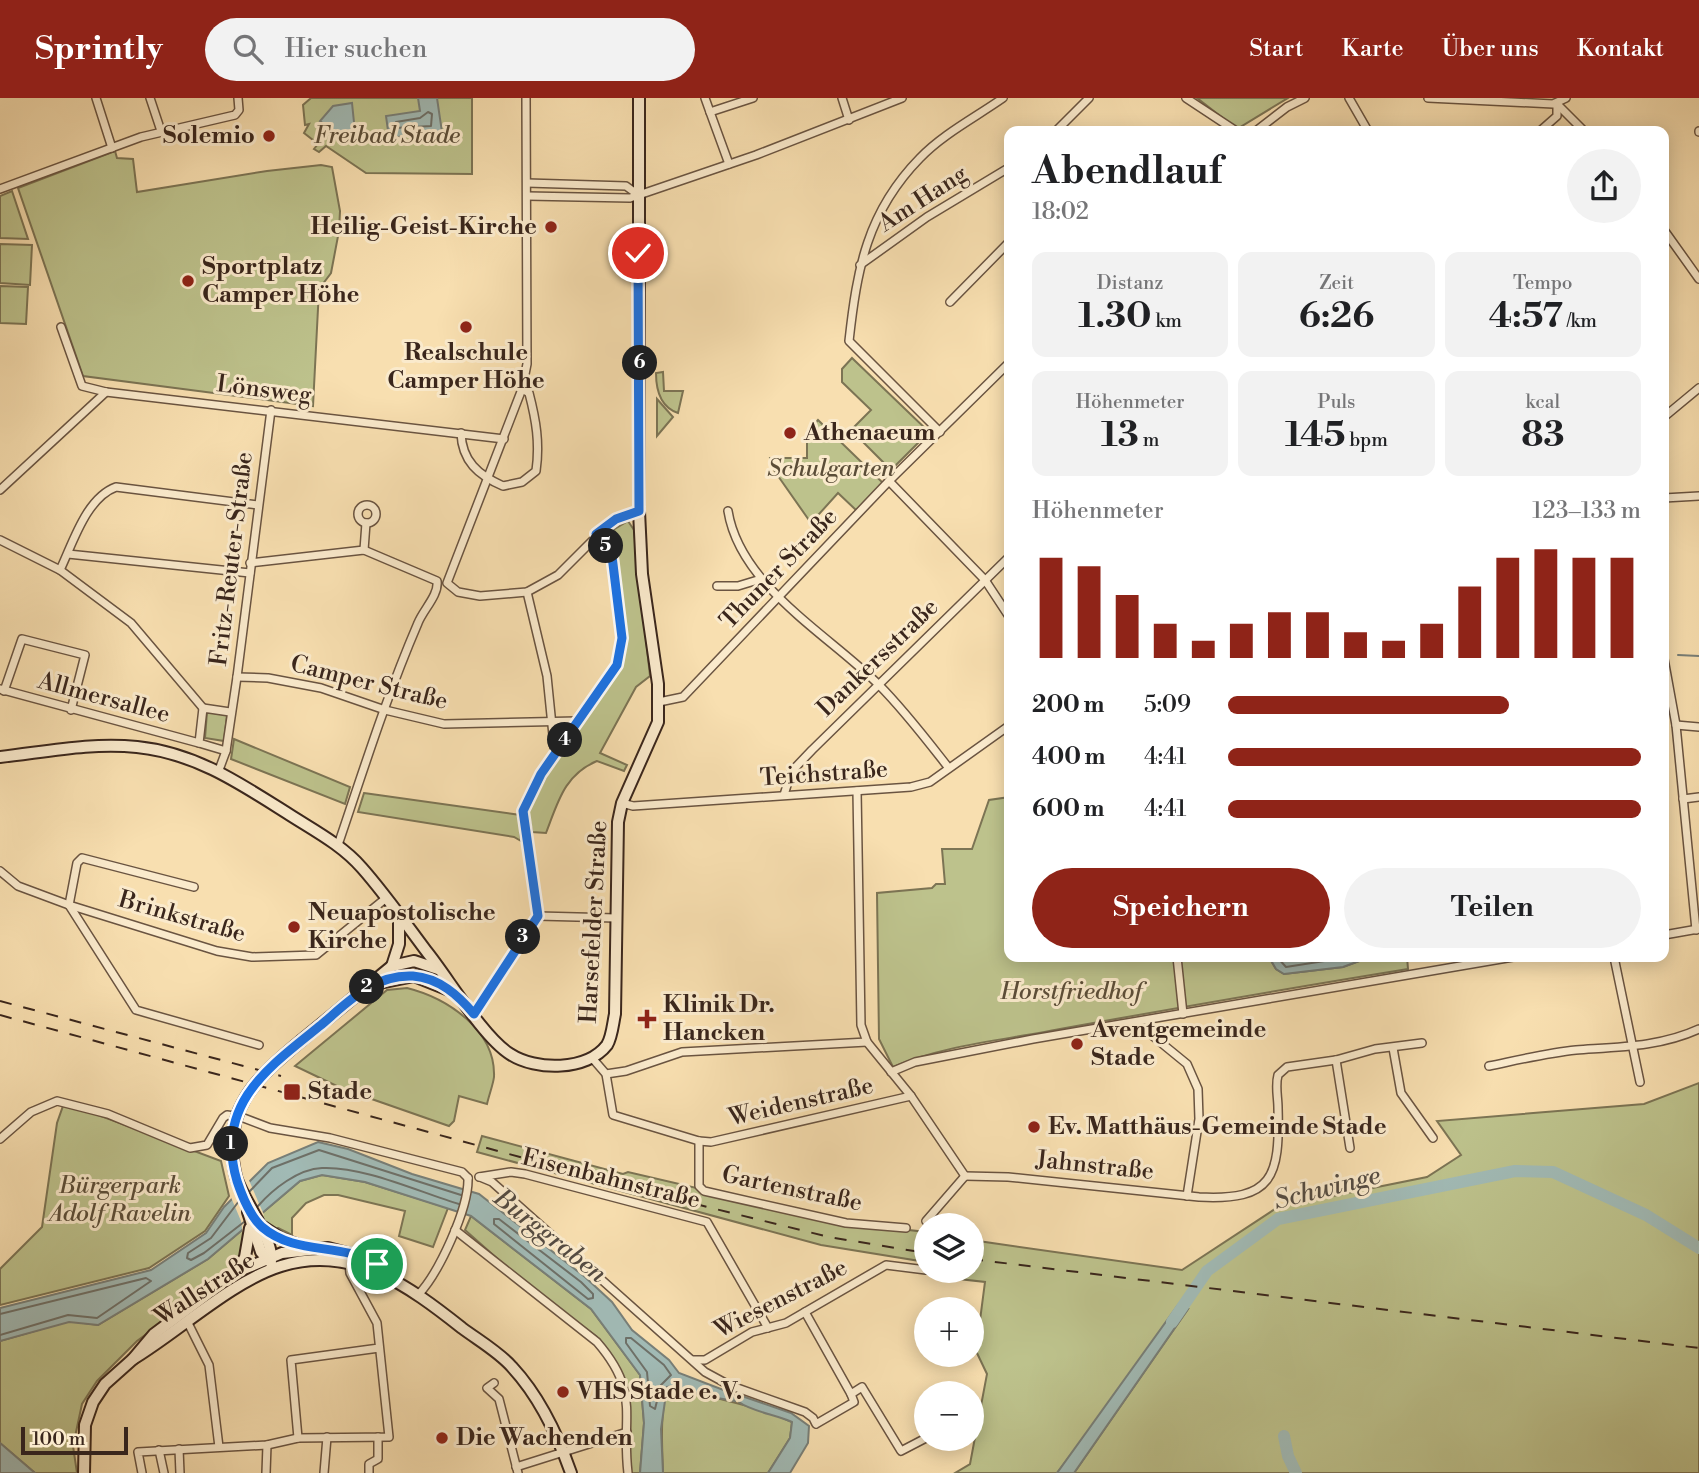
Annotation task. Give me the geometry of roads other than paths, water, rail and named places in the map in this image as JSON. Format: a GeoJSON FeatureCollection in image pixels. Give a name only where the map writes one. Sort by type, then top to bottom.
{"type":"FeatureCollection","features":[{"type":"Feature","properties":{"kind":"main road","name":"Harsefelder Straße"},"geometry":{"type":"LineString","coordinates":[[474,1014],[498,1045],[511,1055],[532,1063],[573,1065],[593,1059],[609,1043],[615,1014],[615,850],[622,803],[655,733],[659,702],[642,573],[639,511],[639,98]]}},
{"type":"Feature","properties":{"kind":"main road"},"geometry":{"type":"LineString","coordinates":[[0,757],[101,746],[136,747],[184,756],[219,770],[338,845],[362,867],[406,928],[421,958],[440,970],[474,1014]]}},
{"type":"Feature","properties":{"kind":"main road"},"geometry":{"type":"LineString","coordinates":[[392,966],[400,934],[399,918]]}},
{"type":"Feature","properties":{"kind":"main road"},"geometry":{"type":"LineString","coordinates":[[406,928],[421,958],[414,976]]}},
{"type":"Feature","properties":{"kind":"main road"},"geometry":{"type":"LineString","coordinates":[[271,1261],[247,1206],[233,1162],[235,1121],[251,1087],[302,1040],[392,966],[421,958]]}},
{"type":"Feature","properties":{"kind":"main road"},"geometry":{"type":"LineString","coordinates":[[369,985],[414,976],[457,994]]}},
{"type":"Feature","properties":{"kind":"main road"},"geometry":{"type":"LineString","coordinates":[[255,1223],[280,1238],[310,1249]]}},
{"type":"Feature","properties":{"kind":"main road"},"geometry":{"type":"LineString","coordinates":[[84,1473],[83,1441],[90,1409],[105,1384],[133,1359],[154,1334],[185,1318],[237,1272],[255,1223]]}},
{"type":"Feature","properties":{"kind":"main road","name":"Wallstraße"},"geometry":{"type":"LineString","coordinates":[[237,1272],[310,1249],[335,1249],[377,1264],[385,1273],[512,1366],[539,1403],[564,1452],[571,1473]]}},
{"type":"Feature","properties":{"kind":"main road","name":"Wallstraße"},"geometry":{"type":"LineString","coordinates":[[271,1261],[349,1262],[385,1273]]}},
{"type":"Feature","properties":{"kind":"main road","name":"Wallstraße"},"geometry":{"type":"LineString","coordinates":[[185,1318],[263,1273],[271,1261]]}},
{"type":"Feature","properties":{"kind":"street"},"geometry":{"type":"LineString","coordinates":[[96,98],[112,148]]}},
{"type":"Feature","properties":{"kind":"street"},"geometry":{"type":"LineString","coordinates":[[150,98],[161,131]]}},
{"type":"Feature","properties":{"kind":"street"},"geometry":{"type":"LineString","coordinates":[[0,189],[161,131],[235,114],[239,110],[238,98]]}},
{"type":"Feature","properties":{"kind":"street"},"geometry":{"type":"LineString","coordinates":[[526,98],[527,364],[522,389],[504,439],[447,583],[450,588],[471,595],[492,597],[527,592],[548,582],[567,568],[596,534],[616,519],[639,511]]}},
{"type":"Feature","properties":{"kind":"street"},"geometry":{"type":"LineString","coordinates":[[705,98],[729,164]]}},
{"type":"Feature","properties":{"kind":"street"},"geometry":{"type":"LineString","coordinates":[[710,112],[753,98]]}},
{"type":"Feature","properties":{"kind":"street"},"geometry":{"type":"LineString","coordinates":[[842,98],[849,120]]}},
{"type":"Feature","properties":{"kind":"street"},"geometry":{"type":"LineString","coordinates":[[527,196],[630,198],[849,120],[902,98]]}},
{"type":"Feature","properties":{"kind":"street"},"geometry":{"type":"LineString","coordinates":[[940,432],[849,341],[859,266],[876,218],[919,159],[1003,98]]}},
{"type":"Feature","properties":{"kind":"street"},"geometry":{"type":"LineString","coordinates":[[1061,126],[1089,98]]}},
{"type":"Feature","properties":{"kind":"street"},"geometry":{"type":"LineString","coordinates":[[1186,98],[1228,126]]}},
{"type":"Feature","properties":{"kind":"street"},"geometry":{"type":"LineString","coordinates":[[1262,126],[1287,107],[1305,98]]}},
{"type":"Feature","properties":{"kind":"street"},"geometry":{"type":"LineString","coordinates":[[1349,98],[1365,126]]}},
{"type":"Feature","properties":{"kind":"street"},"geometry":{"type":"LineString","coordinates":[[1428,98],[1558,104],[1566,98]]}},
{"type":"Feature","properties":{"kind":"street"},"geometry":{"type":"LineString","coordinates":[[1546,126],[1557,116],[1558,104]]}},
{"type":"Feature","properties":{"kind":"street"},"geometry":{"type":"LineString","coordinates":[[1558,104],[1579,126]]}},
{"type":"Feature","properties":{"kind":"street","name":"Am Hang"},"geometry":{"type":"LineString","coordinates":[[859,266],[927,217],[1004,171]]}},
{"type":"Feature","properties":{"kind":"street"},"geometry":{"type":"LineString","coordinates":[[527,183],[626,186],[638,194]]}},
{"type":"Feature","properties":{"kind":"street"},"geometry":{"type":"LineString","coordinates":[[1669,237],[1699,279]]}},
{"type":"Feature","properties":{"kind":"street"},"geometry":{"type":"LineString","coordinates":[[950,302],[1004,247]]}},
{"type":"Feature","properties":{"kind":"street","name":"Lönsweg"},"geometry":{"type":"LineString","coordinates":[[61,327],[82,386],[106,392],[504,439]]}},
{"type":"Feature","properties":{"kind":"street","name":"Thuner Straße"},"geometry":{"type":"LineString","coordinates":[[659,702],[683,696],[889,481],[1004,368]]}},
{"type":"Feature","properties":{"kind":"street"},"geometry":{"type":"LineString","coordinates":[[1669,413],[1699,388]]}},
{"type":"Feature","properties":{"kind":"street"},"geometry":{"type":"LineString","coordinates":[[461,433],[467,459],[474,470],[503,486],[522,482],[536,471],[538,431],[529,393],[522,389]]}},
{"type":"Feature","properties":{"kind":"street"},"geometry":{"type":"LineString","coordinates":[[0,490],[106,392]]}},
{"type":"Feature","properties":{"kind":"street","name":"Fritz-Reuter-Straße"},"geometry":{"type":"LineString","coordinates":[[219,770],[226,751],[237,677],[271,410]]}},
{"type":"Feature","properties":{"kind":"street"},"geometry":{"type":"LineString","coordinates":[[889,481],[985,580],[1004,609]]}},
{"type":"Feature","properties":{"kind":"street"},"geometry":{"type":"LineString","coordinates":[[60,570],[103,491],[116,487],[258,505]]}},
{"type":"Feature","properties":{"kind":"street"},"geometry":{"type":"LineString","coordinates":[[1669,498],[1699,496]]}},
{"type":"Feature","properties":{"kind":"street"},"geometry":{"type":"LineString","coordinates":[[728,511],[739,544],[761,579],[879,685],[948,767]]}},
{"type":"Feature","properties":{"kind":"street"},"geometry":{"type":"LineString","coordinates":[[364,550],[366,523]]}},
{"type":"Feature","properties":{"kind":"street"},"geometry":{"type":"LineString","coordinates":[[474,1014],[538,916],[523,811],[541,774],[617,665],[622,638],[612,556],[596,534]]}},
{"type":"Feature","properties":{"kind":"street"},"geometry":{"type":"LineString","coordinates":[[0,540],[60,570],[131,623],[203,708],[230,712]]}},
{"type":"Feature","properties":{"kind":"street"},"geometry":{"type":"LineString","coordinates":[[250,563],[282,562],[364,550],[437,581],[438,589],[417,624],[338,845]]}},
{"type":"Feature","properties":{"kind":"street"},"geometry":{"type":"LineString","coordinates":[[68,554],[250,573]]}},
{"type":"Feature","properties":{"kind":"street","name":"Dankersstraße"},"geometry":{"type":"LineString","coordinates":[[784,795],[791,772],[1004,562]]}},
{"type":"Feature","properties":{"kind":"street"},"geometry":{"type":"LineString","coordinates":[[717,586],[738,586],[761,579]]}},
{"type":"Feature","properties":{"kind":"street"},"geometry":{"type":"LineString","coordinates":[[527,592],[547,676],[555,756]]}},
{"type":"Feature","properties":{"kind":"street"},"geometry":{"type":"LineString","coordinates":[[2,690],[22,639],[85,655],[71,710]]}},
{"type":"Feature","properties":{"kind":"street","name":"Camper Straße"},"geometry":{"type":"LineString","coordinates":[[237,677],[268,678],[321,688],[385,710],[444,724],[577,721]]}},
{"type":"Feature","properties":{"kind":"street"},"geometry":{"type":"LineString","coordinates":[[1669,688],[1676,725],[1698,929],[1669,933]]}},
{"type":"Feature","properties":{"kind":"street","name":"Allmersallee"},"geometry":{"type":"LineString","coordinates":[[2,690],[226,751]]}},
{"type":"Feature","properties":{"kind":"street"},"geometry":{"type":"LineString","coordinates":[[199,743],[203,708]]}},
{"type":"Feature","properties":{"kind":"street"},"geometry":{"type":"LineString","coordinates":[[1669,716],[1674,716]]}},
{"type":"Feature","properties":{"kind":"street"},"geometry":{"type":"LineString","coordinates":[[1676,725],[1699,727]]}},
{"type":"Feature","properties":{"kind":"street","name":"Teichstraße"},"geometry":{"type":"LineString","coordinates":[[622,803],[634,806],[911,787],[930,782],[1004,729]]}},
{"type":"Feature","properties":{"kind":"street"},"geometry":{"type":"LineString","coordinates":[[857,791],[858,952],[862,1025],[867,1042],[911,1096],[965,1176],[934,1213]]}},
{"type":"Feature","properties":{"kind":"street"},"geometry":{"type":"LineString","coordinates":[[1683,799],[1699,797]]}},
{"type":"Feature","properties":{"kind":"street"},"geometry":{"type":"LineString","coordinates":[[194,887],[82,858],[77,863],[69,905],[136,1010],[259,1045]]}},
{"type":"Feature","properties":{"kind":"street","name":"Brinkstraße"},"geometry":{"type":"LineString","coordinates":[[0,871],[18,886],[69,905],[226,953],[277,958],[316,955],[385,899]]}},
{"type":"Feature","properties":{"kind":"street"},"geometry":{"type":"LineString","coordinates":[[538,916],[616,918]]}},
{"type":"Feature","properties":{"kind":"street"},"geometry":{"type":"LineString","coordinates":[[1178,962],[1183,1014]]}},
{"type":"Feature","properties":{"kind":"street"},"geometry":{"type":"LineString","coordinates":[[891,1072],[915,1062],[1484,962]]}},
{"type":"Feature","properties":{"kind":"street"},"geometry":{"type":"LineString","coordinates":[[1615,962],[1640,1082]]}},
{"type":"Feature","properties":{"kind":"street"},"geometry":{"type":"LineString","coordinates":[[1113,1026],[1143,1028],[1187,1063],[1198,1089],[1199,1119],[1187,1196]]}},
{"type":"Feature","properties":{"kind":"street"},"geometry":{"type":"LineString","coordinates":[[1489,1066],[1573,1051],[1633,1047],[1679,1039],[1699,1029]]}},
{"type":"Feature","properties":{"kind":"street"},"geometry":{"type":"LineString","coordinates":[[593,1059],[606,1074],[626,1071],[682,1052],[867,1042]]}},
{"type":"Feature","properties":{"kind":"street"},"geometry":{"type":"LineString","coordinates":[[1350,1148],[1336,1060],[1375,1049],[1422,1043]]}},
{"type":"Feature","properties":{"kind":"street"},"geometry":{"type":"LineString","coordinates":[[1393,1048],[1401,1093],[1433,1138]]}},
{"type":"Feature","properties":{"kind":"street","name":"Jahnstraße"},"geometry":{"type":"LineString","coordinates":[[965,1176],[1008,1177],[1220,1198],[1252,1193],[1268,1183],[1272,1175],[1276,1153],[1278,1075],[1287,1068],[1336,1060]]}},
{"type":"Feature","properties":{"kind":"street","name":"Gartenstraße"},"geometry":{"type":"LineString","coordinates":[[606,1074],[613,1115],[699,1141],[699,1186],[705,1191],[846,1223],[906,1228]]}},
{"type":"Feature","properties":{"kind":"street","name":"Weidenstraße"},"geometry":{"type":"LineString","coordinates":[[699,1141],[711,1142],[911,1096]]}},
{"type":"Feature","properties":{"kind":"street"},"geometry":{"type":"LineString","coordinates":[[0,1139],[31,1111],[57,1101],[108,1114],[190,1148],[207,1145],[223,1118],[232,1115],[270,1128],[321,1136],[462,1172],[468,1182],[455,1230],[435,1277],[418,1295]]}},
{"type":"Feature","properties":{"kind":"street","name":"Eisenbahnstraße"},"geometry":{"type":"LineString","coordinates":[[468,1182],[480,1177],[511,1172],[525,1174],[707,1223],[768,1328]]}},
{"type":"Feature","properties":{"kind":"street"},"geometry":{"type":"LineString","coordinates":[[480,1177],[492,1182],[705,1372],[729,1385],[805,1412],[816,1424],[854,1402],[805,1312]]}},
{"type":"Feature","properties":{"kind":"street"},"geometry":{"type":"LineString","coordinates":[[455,1230],[597,1342],[615,1363],[624,1380],[628,1473]]}},
{"type":"Feature","properties":{"kind":"street"},"geometry":{"type":"LineString","coordinates":[[142,1473],[138,1452],[267,1445],[298,1438],[389,1437],[377,1323],[350,1273],[349,1262]]}},
{"type":"Feature","properties":{"kind":"street","name":"Wiesenstraße"},"geometry":{"type":"LineString","coordinates":[[693,1360],[705,1360],[752,1332],[805,1312],[886,1265],[914,1268]]}},
{"type":"Feature","properties":{"kind":"street"},"geometry":{"type":"LineString","coordinates":[[185,1318],[209,1365],[219,1447]]}},
{"type":"Feature","properties":{"kind":"street"},"geometry":{"type":"LineString","coordinates":[[298,1438],[291,1360],[379,1348]]}},
{"type":"Feature","properties":{"kind":"street"},"geometry":{"type":"LineString","coordinates":[[494,1383],[487,1388],[499,1399],[517,1470],[627,1432]]}},
{"type":"Feature","properties":{"kind":"street"},"geometry":{"type":"LineString","coordinates":[[851,1394],[862,1387],[901,1451],[914,1444]]}},
{"type":"Feature","properties":{"kind":"street"},"geometry":{"type":"LineString","coordinates":[[324,1473],[327,1437]]}},
{"type":"Feature","properties":{"kind":"street"},"geometry":{"type":"LineString","coordinates":[[369,1473],[369,1464],[378,1459],[378,1437]]}},
{"type":"Feature","properties":{"kind":"street"},"geometry":{"type":"LineString","coordinates":[[266,1473],[267,1445]]}},
{"type":"Feature","properties":{"kind":"street"},"geometry":{"type":"LineString","coordinates":[[179,1449],[180,1473]]}},
{"type":"Feature","properties":{"kind":"street"},"geometry":{"type":"LineString","coordinates":[[159,1450],[163,1473]]}},
{"type":"Feature","properties":{"kind":"water"},"geometry":{"type":"Polygon","coordinates":[[[418,98],[437,98],[442,132],[389,138],[386,116],[420,111],[418,98]]]}},
{"type":"Feature","properties":{"kind":"water"},"geometry":{"type":"Polygon","coordinates":[[[352,103],[355,132],[337,134],[320,121],[333,106],[352,103]]]}},
{"type":"Feature","properties":{"kind":"water"},"geometry":{"type":"Polygon","coordinates":[[[1272,962],[1356,962],[1343,967],[1284,974],[1272,962]]]}},
{"type":"Feature","properties":{"kind":"water"},"geometry":{"type":"Polygon","coordinates":[[[318,1142],[348,1149],[412,1174],[479,1194],[585,1277],[612,1302],[632,1330],[669,1360],[679,1373],[734,1394],[735,1401],[705,1396],[675,1386],[667,1387],[661,1429],[663,1473],[640,1473],[644,1423],[640,1375],[591,1309],[471,1216],[365,1182],[322,1175],[300,1181],[208,1259],[98,1325],[69,1322],[0,1341],[0,1308],[151,1270],[206,1233],[224,1207],[268,1163],[318,1142]]]}},
{"type":"Feature","properties":{"kind":"water"},"geometry":{"type":"Polygon","coordinates":[[[1178,1305],[1188,1309],[1074,1473],[1057,1473],[1178,1305]]]}},
{"type":"Feature","properties":{"kind":"water"},"geometry":{"type":"Polygon","coordinates":[[[739,1395],[791,1413],[809,1426],[808,1443],[790,1473],[768,1473],[790,1438],[792,1422],[744,1405],[739,1402],[739,1395]]]}},
{"type":"Feature","properties":{"kind":"water"},"geometry":{"type":"Polygon","coordinates":[[[0,1443],[35,1473],[0,1473],[0,1443]]]}},
{"type":"Feature","properties":{"kind":"waterway"},"geometry":{"type":"LineString","coordinates":[[1678,655],[1699,656]]}},
{"type":"Feature","properties":{"kind":"waterway","name":"Schwinge"},"geometry":{"type":"LineString","coordinates":[[1172,1322],[1207,1271],[1278,1219],[1515,1171],[1553,1172],[1646,1215],[1699,1248]]}},
{"type":"Feature","properties":{"kind":"waterway"},"geometry":{"type":"LineString","coordinates":[[1284,1436],[1288,1456],[1296,1473]]}},
{"type":"Feature","properties":{"kind":"railway"},"geometry":{"type":"LineString","coordinates":[[0,1001],[281,1076]]}},
{"type":"Feature","properties":{"kind":"railway"},"geometry":{"type":"LineString","coordinates":[[0,1015],[659,1195],[829,1237],[914,1251]]}},
{"type":"Feature","properties":{"kind":"railway"},"geometry":{"type":"LineString","coordinates":[[984,1261],[1699,1348]]}},
{"type":"Feature","properties":{"kind":"place","name":"Solemio"},"geometry":{"type":"Point","coordinates":[269,136]}},
{"type":"Feature","properties":{"kind":"place","name":"Heilig-Geist-Kirche"},"geometry":{"type":"Point","coordinates":[551,227]}},
{"type":"Feature","properties":{"kind":"place","name":"Sportplatz Camper Höhe"},"geometry":{"type":"Point","coordinates":[188,281]}},
{"type":"Feature","properties":{"kind":"place","name":"Realschule Camper Höhe"},"geometry":{"type":"Point","coordinates":[466,327]}},
{"type":"Feature","properties":{"kind":"place","name":"Athenaeum"},"geometry":{"type":"Point","coordinates":[790,433]}},
{"type":"Feature","properties":{"kind":"place","name":"Neuapostolische Kirche"},"geometry":{"type":"Point","coordinates":[294,927]}},
{"type":"Feature","properties":{"kind":"place","name":"Klinik Dr. Hancken"},"geometry":{"type":"Point","coordinates":[647,1019]}},
{"type":"Feature","properties":{"kind":"place","name":"Aventgemeinde Stade"},"geometry":{"type":"Point","coordinates":[1077,1044]}},
{"type":"Feature","properties":{"kind":"place","name":"Stade"},"geometry":{"type":"Point","coordinates":[292,1092]}},
{"type":"Feature","properties":{"kind":"place","name":"Ev. Matthäus-Gemeinde Stade"},"geometry":{"type":"Point","coordinates":[1034,1127]}},
{"type":"Feature","properties":{"kind":"place","name":"VHS Stade e. V."},"geometry":{"type":"Point","coordinates":[563,1392]}},
{"type":"Feature","properties":{"kind":"place","name":"Die Wachenden"},"geometry":{"type":"Point","coordinates":[442,1438]}},
{"type":"Feature","properties":{"kind":"park label","name":"Freibad Stade"},"geometry":{"type":"Point","coordinates":[387,136]}},
{"type":"Feature","properties":{"kind":"park label","name":"Schulgarten"},"geometry":{"type":"Point","coordinates":[831,469]}},
{"type":"Feature","properties":{"kind":"park label","name":"Horstfriedhof"},"geometry":{"type":"Point","coordinates":[1071,992]}},
{"type":"Feature","properties":{"kind":"park label","name":"Bürgerpark Adolf Ravelin"},"geometry":{"type":"Point","coordinates":[120,1200]}},
{"type":"Feature","properties":{"kind":"water label","name":"Burggraben"},"geometry":{"type":"Point","coordinates":[550,1236]}}]}
